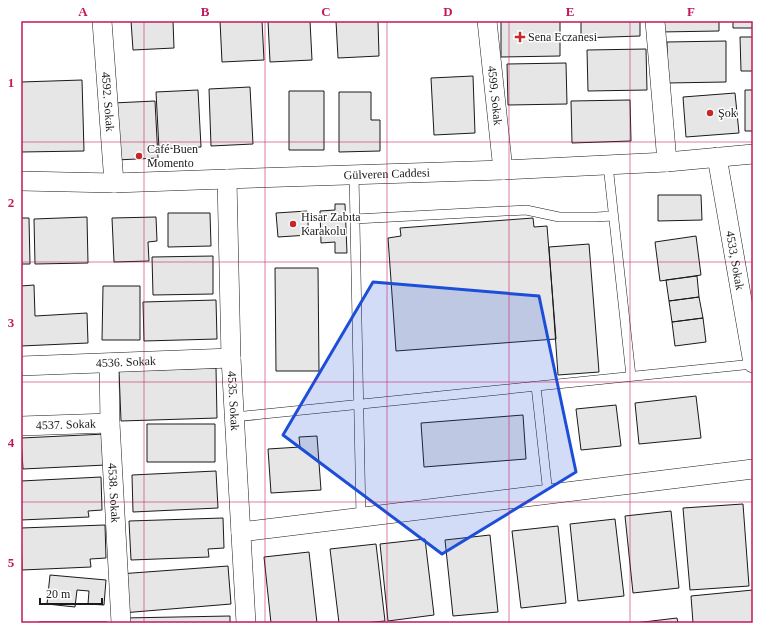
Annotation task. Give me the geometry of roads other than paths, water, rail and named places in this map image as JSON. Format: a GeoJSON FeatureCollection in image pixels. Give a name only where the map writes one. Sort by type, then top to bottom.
{"type":"FeatureCollection","features":[{"type":"Feature","properties":{"kind":"street","name":"4592. Sokak"},"geometry":{"type":"LineString","coordinates":[[102,21],[114,183]]}},
{"type":"Feature","properties":{"kind":"street","name":"4599, Sokak"},"geometry":{"type":"LineString","coordinates":[[487,21],[503,170]]}},
{"type":"Feature","properties":{"kind":"street"},"geometry":{"type":"LineString","coordinates":[[655,21],[667,162]]}},
{"type":"Feature","properties":{"kind":"street","name":"Gülveren Caddesi"},"geometry":{"type":"LineString","coordinates":[[21,181],[114,183],[503,170],[667,162],[753,154]]}},
{"type":"Feature","properties":{"kind":"street","name":"4533, Sokak"},"geometry":{"type":"LineString","coordinates":[[717,157],[753,364]]}},
{"type":"Feature","properties":{"kind":"street","name":"4535. Sokak"},"geometry":{"type":"LineString","coordinates":[[227,179],[231,358],[246,623]]}},
{"type":"Feature","properties":{"kind":"street","name":"4536. Sokak"},"geometry":{"type":"LineString","coordinates":[[21,366],[231,358]]}},
{"type":"Feature","properties":{"kind":"street","name":"4538. Sokak"},"geometry":{"type":"LineString","coordinates":[[109,363],[110,423],[121,623]]}},
{"type":"Feature","properties":{"kind":"street","name":"4537. Sokak"},"geometry":{"type":"LineString","coordinates":[[21,426],[110,423]]}},
{"type":"Feature","properties":{"kind":"street"},"geometry":{"type":"LineString","coordinates":[[241,532],[753,469]]}},
{"type":"Feature","properties":{"kind":"lane"},"geometry":{"type":"LineString","coordinates":[[608,165],[631,376]]}},
{"type":"Feature","properties":{"kind":"lane"},"geometry":{"type":"LineString","coordinates":[[354,174],[361,517]]}},
{"type":"Feature","properties":{"kind":"lane"},"geometry":{"type":"LineString","coordinates":[[355,219],[526,210],[559,217],[613,216]]}},
{"type":"Feature","properties":{"kind":"lane"},"geometry":{"type":"LineString","coordinates":[[234,417],[753,364]]}},
{"type":"Feature","properties":{"kind":"lane"},"geometry":{"type":"LineString","coordinates":[[536,386],[548,494]]}},
{"type":"Feature","properties":{"kind":"place","name":"Sena Eczanesi"},"geometry":{"type":"Point","coordinates":[520,37]}},
{"type":"Feature","properties":{"kind":"place","name":"Şok"},"geometry":{"type":"Point","coordinates":[710,113]}},
{"type":"Feature","properties":{"kind":"place","name":"Café Buen Momento"},"geometry":{"type":"Point","coordinates":[139,156]}},
{"type":"Feature","properties":{"kind":"place","name":"Hisar Zabıta Karakolu"},"geometry":{"type":"Point","coordinates":[293,224]}}]}
